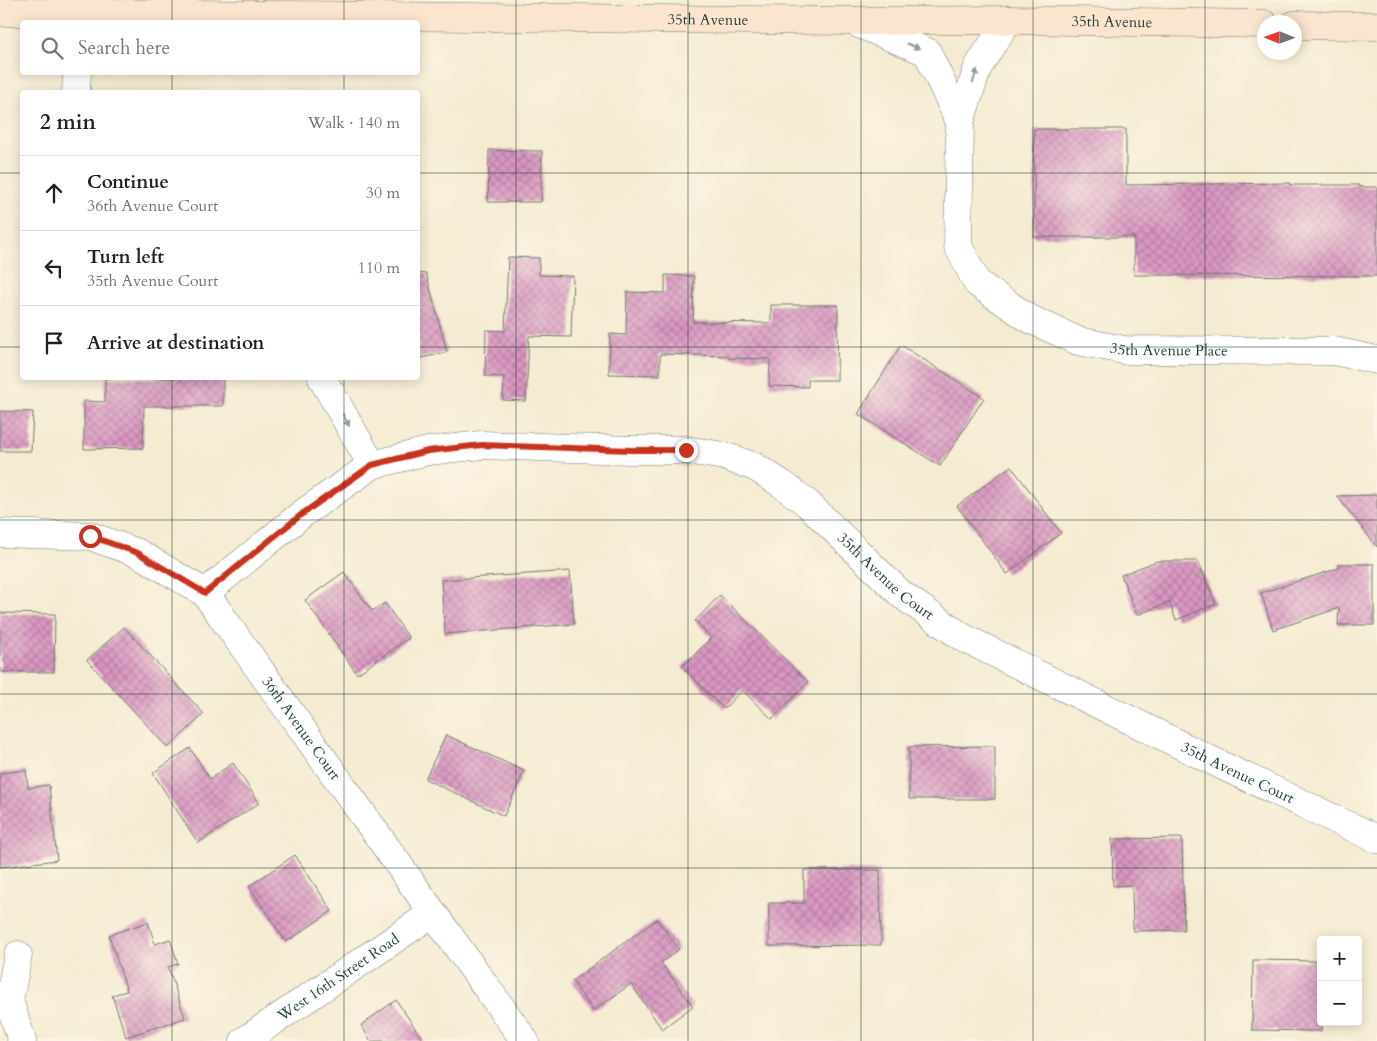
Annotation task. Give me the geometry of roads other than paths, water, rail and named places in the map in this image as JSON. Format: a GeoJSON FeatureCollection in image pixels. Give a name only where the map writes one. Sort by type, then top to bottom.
{"type":"FeatureCollection","features":[{"type":"Feature","properties":{"kind":"main road","name":"35th Avenue"},"geometry":{"type":"LineString","coordinates":[[0,12],[78,18],[1008,20],[1257,24]]}},
{"type":"Feature","properties":{"kind":"main road"},"geometry":{"type":"LineString","coordinates":[[1302,24],[1377,26]]}},
{"type":"Feature","properties":{"kind":"street"},"geometry":{"type":"LineString","coordinates":[[960,122],[978,68],[1008,20]]}},
{"type":"Feature","properties":{"kind":"street"},"geometry":{"type":"LineString","coordinates":[[852,21],[927,52],[960,122]]}},
{"type":"Feature","properties":{"kind":"street"},"geometry":{"type":"LineString","coordinates":[[76,90],[77,75]]}},
{"type":"Feature","properties":{"kind":"street","name":"35th Avenue Place"},"geometry":{"type":"LineString","coordinates":[[960,122],[958,246],[977,283],[1028,318],[1078,341],[1124,350],[1334,351],[1377,360]]}},
{"type":"Feature","properties":{"kind":"street"},"geometry":{"type":"LineString","coordinates":[[323,380],[372,465]]}},
{"type":"Feature","properties":{"kind":"street","name":"35th Avenue Court"},"geometry":{"type":"LineString","coordinates":[[205,593],[302,514],[372,465],[428,451],[482,445],[686,450],[724,456],[755,466],[807,503],[902,594],[962,637],[1225,767],[1377,839]]}},
{"type":"Feature","properties":{"kind":"street","name":"36th Avenue Court"},"geometry":{"type":"LineString","coordinates":[[0,533],[90,536],[138,553],[205,593],[525,1041]]}},
{"type":"Feature","properties":{"kind":"street","name":"West 16th Street Road"},"geometry":{"type":"LineString","coordinates":[[244,1041],[433,914]]}},
{"type":"Feature","properties":{"kind":"street"},"geometry":{"type":"LineString","coordinates":[[18,955],[9,1000],[22,1041]]}}]}
